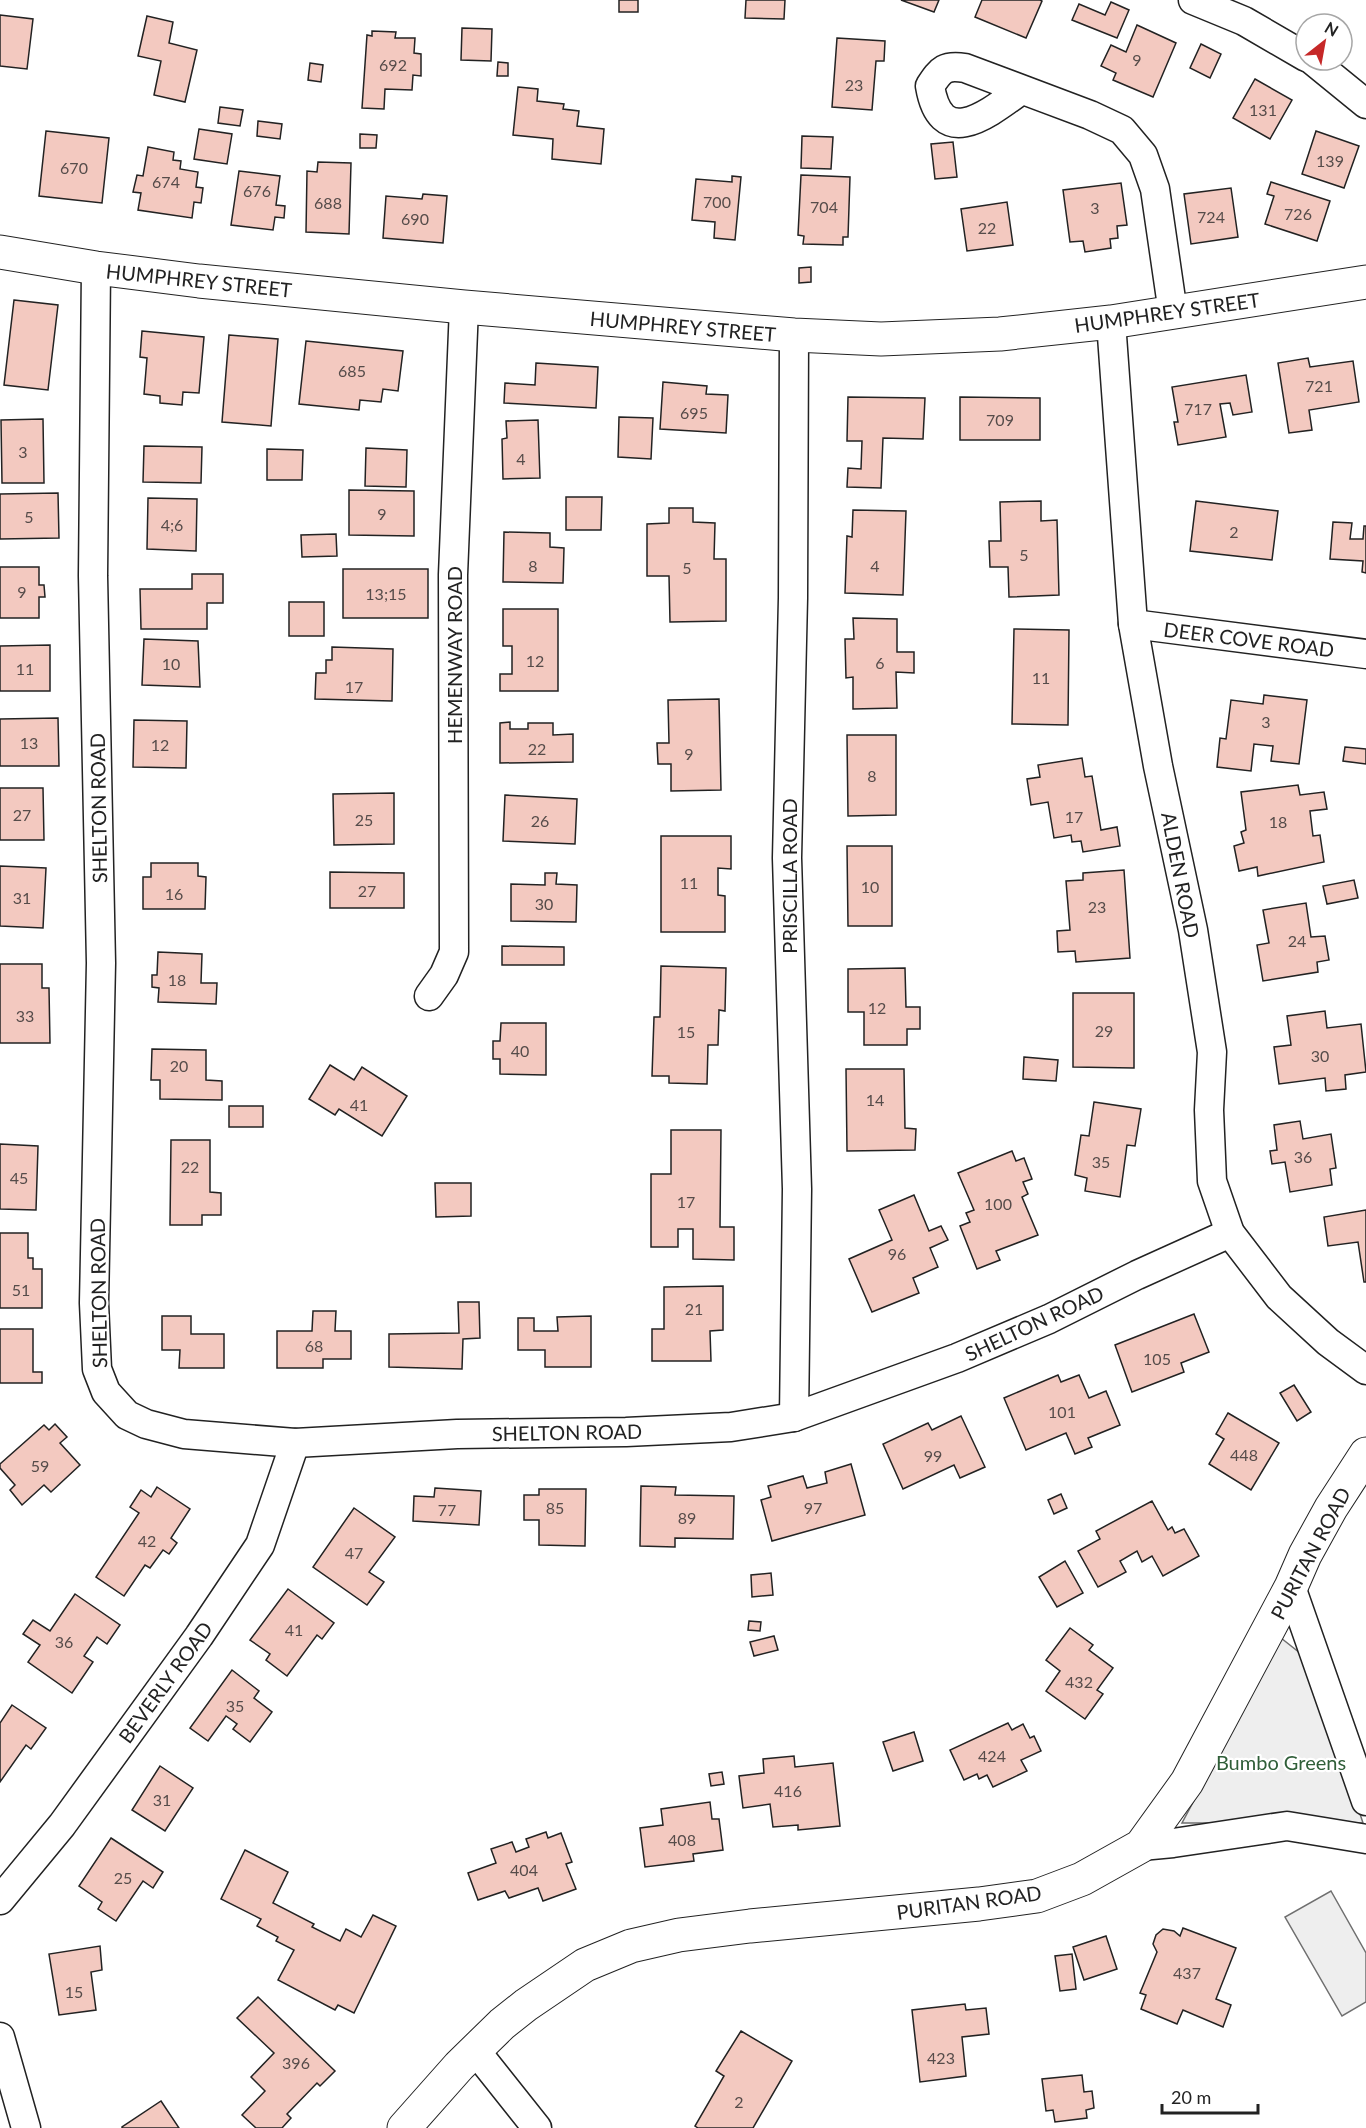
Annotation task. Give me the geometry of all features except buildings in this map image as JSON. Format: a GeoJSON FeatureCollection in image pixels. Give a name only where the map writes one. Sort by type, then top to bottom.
{"type":"FeatureCollection","features":[{"type":"Feature","properties":{"kind":"main road","name":"HUMPHREY STREET"},"geometry":{"type":"LineString","coordinates":[[0,252],[96,268],[464,308],[794,335],[881,339],[1000,334],[1111,322],[1366,282]]}},
{"type":"Feature","properties":{"kind":"main road","name":"PURITAN ROAD"},"geometry":{"type":"LineString","coordinates":[[404,2128],[475,2050],[502,2024],[585,1965],[631,1946],[679,1935],[750,1926],[979,1905],[1037,1896],[1083,1879],[1140,1846],[1187,1782],[1316,1536],[1366,1454]]}},
{"type":"Feature","properties":{"kind":"street"},"geometry":{"type":"LineString","coordinates":[[1193,0],[1244,21],[1294,50]]}},
{"type":"Feature","properties":{"kind":"street"},"geometry":{"type":"LineString","coordinates":[[1327,72],[1366,104]]}},
{"type":"Feature","properties":{"kind":"street"},"geometry":{"type":"LineString","coordinates":[[1021,90],[1090,115],[1122,130],[1143,154],[1155,189],[1173,313]]}},
{"type":"Feature","properties":{"kind":"street","name":"SHELTON ROAD"},"geometry":{"type":"LineString","coordinates":[[96,268],[93,576],[101,963],[94,1303],[97,1369],[106,1392],[127,1415],[146,1425],[184,1434],[295,1443],[457,1434],[626,1432],[731,1427],[794,1417],[957,1358],[1049,1319],[1137,1275],[1230,1233]]}},
{"type":"Feature","properties":{"kind":"street","name":"HEMENWAY ROAD"},"geometry":{"type":"LineString","coordinates":[[429,996],[444,975],[454,952],[453,574],[464,308]]}},
{"type":"Feature","properties":{"kind":"street","name":"ALDEN ROAD"},"geometry":{"type":"LineString","coordinates":[[1111,322],[1133,624],[1158,766],[1194,941],[1212,1052],[1209,1110],[1212,1181],[1230,1233],[1279,1297],[1328,1342],[1366,1370]]}},
{"type":"Feature","properties":{"kind":"street","name":"PRISCILLA ROAD"},"geometry":{"type":"LineString","coordinates":[[794,335],[787,858],[797,1189],[794,1417]]}},
{"type":"Feature","properties":{"kind":"street","name":"DEER COVE ROAD"},"geometry":{"type":"LineString","coordinates":[[1133,624],[1366,654]]}},
{"type":"Feature","properties":{"kind":"street","name":"BEVERLY ROAD"},"geometry":{"type":"LineString","coordinates":[[0,1900],[62,1825],[199,1636],[260,1545],[295,1443]]}},
{"type":"Feature","properties":{"kind":"street"},"geometry":{"type":"LineString","coordinates":[[1291,1587],[1366,1801]]}},
{"type":"Feature","properties":{"kind":"street"},"geometry":{"type":"LineString","coordinates":[[1140,1846],[1287,1826],[1366,1839]]}},
{"type":"Feature","properties":{"kind":"street"},"geometry":{"type":"LineString","coordinates":[[0,2037],[26,2128]]}},
{"type":"Feature","properties":{"kind":"street"},"geometry":{"type":"LineString","coordinates":[[475,2050],[537,2128]]}},
{"type":"Feature","properties":{"kind":"green space","name":"Bumbo Greens"},"geometry":{"type":"Polygon","coordinates":[[[1281,1638],[1310,1661],[1363,1823],[1182,1823],[1281,1638]]]}},
{"type":"Feature","properties":{"kind":"green space"},"geometry":{"type":"Polygon","coordinates":[[[1331,1891],[1366,1953],[1366,2002],[1342,2016],[1285,1917],[1331,1891]]]}}]}
